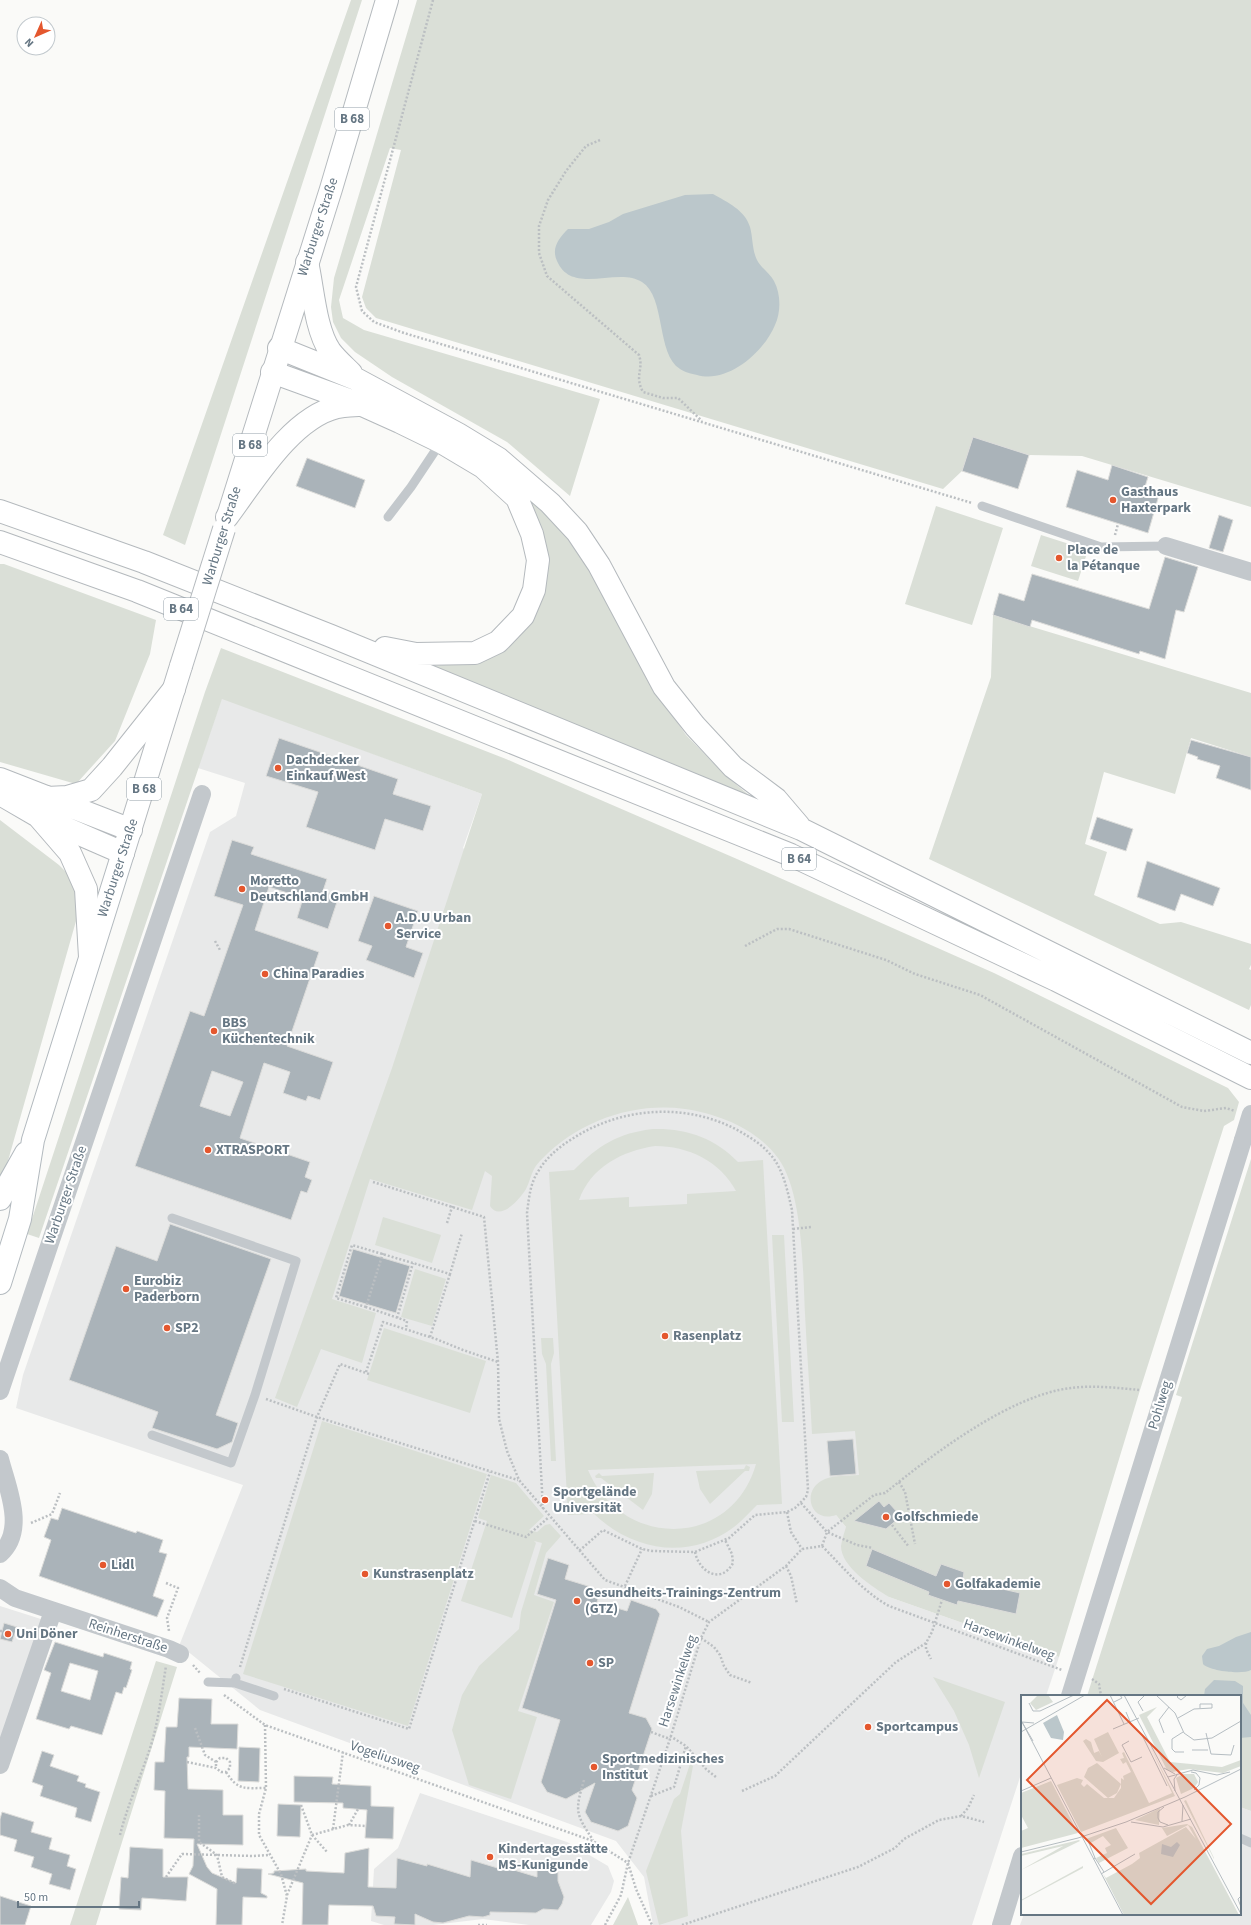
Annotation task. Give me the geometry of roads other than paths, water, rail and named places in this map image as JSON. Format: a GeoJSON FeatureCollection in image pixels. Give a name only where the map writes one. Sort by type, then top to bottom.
{"type":"FeatureCollection","features":[{"type":"Feature","properties":{"kind":"main road","name":"Warburger Straße"},"geometry":{"type":"LineString","coordinates":[[0,1283],[20,1218],[33,1140],[131,830],[388,0]]}},
{"type":"Feature","properties":{"kind":"main road"},"geometry":{"type":"LineString","coordinates":[[307,262],[322,335],[330,350],[356,378]]}},
{"type":"Feature","properties":{"kind":"main road"},"geometry":{"type":"LineString","coordinates":[[279,348],[356,378],[458,434],[499,459],[550,503],[577,532],[599,565],[664,686],[695,726],[733,767],[776,799],[801,829]]}},
{"type":"Feature","properties":{"kind":"main road"},"geometry":{"type":"LineString","coordinates":[[272,372],[360,404],[441,442],[483,467],[517,498],[532,534],[538,560],[534,590],[523,616],[498,642],[475,653],[416,654],[332,636]]}},
{"type":"Feature","properties":{"kind":"main road"},"geometry":{"type":"LineString","coordinates":[[226,523],[282,444],[298,428],[316,416],[336,407],[360,404]]}},
{"type":"Feature","properties":{"kind":"main road","name":"B 64"},"geometry":{"type":"LineString","coordinates":[[0,511],[144,562],[332,636],[801,829],[1251,1053]]}},
{"type":"Feature","properties":{"kind":"main road","name":"B 64"},"geometry":{"type":"LineString","coordinates":[[0,542],[27,553],[137,591],[791,855],[1056,980],[1251,1078]]}},
{"type":"Feature","properties":{"kind":"main road"},"geometry":{"type":"LineString","coordinates":[[0,552],[27,553]]}},
{"type":"Feature","properties":{"kind":"main road"},"geometry":{"type":"LineString","coordinates":[[42,807],[67,797],[91,790],[112,767],[174,689]]}},
{"type":"Feature","properties":{"kind":"main road"},"geometry":{"type":"LineString","coordinates":[[0,779],[42,807],[123,853]]}},
{"type":"Feature","properties":{"kind":"main road"},"geometry":{"type":"LineString","coordinates":[[0,794],[42,807],[131,830]]}},
{"type":"Feature","properties":{"kind":"main road"},"geometry":{"type":"LineString","coordinates":[[42,807],[70,853],[86,889],[90,957]]}},
{"type":"Feature","properties":{"kind":"main road","name":"Warburger Straße"},"geometry":{"type":"LineString","coordinates":[[0,1199],[33,1140]]}},
{"type":"Feature","properties":{"kind":"street"},"geometry":{"type":"LineString","coordinates":[[1166,546],[1251,572]]}},
{"type":"Feature","properties":{"kind":"street","name":"Warburger Straße"},"geometry":{"type":"LineString","coordinates":[[0,1391],[202,794]]}},
{"type":"Feature","properties":{"kind":"street","name":"Pohlweg"},"geometry":{"type":"LineString","coordinates":[[1070,1695],[1243,1140],[1246,1114]]}},
{"type":"Feature","properties":{"kind":"street"},"geometry":{"type":"LineString","coordinates":[[0,1459],[14,1514],[14,1531],[0,1554]]}},
{"type":"Feature","properties":{"kind":"street","name":"Reinherstraße"},"geometry":{"type":"LineString","coordinates":[[0,1588],[15,1598],[175,1652]]}},
{"type":"Feature","properties":{"kind":"street"},"geometry":{"type":"LineString","coordinates":[[0,1765],[53,1611]]}},
{"type":"Feature","properties":{"kind":"street"},"geometry":{"type":"LineString","coordinates":[[1001,1925],[1021,1859]]}},
{"type":"Feature","properties":{"kind":"lane"},"geometry":{"type":"LineString","coordinates":[[388,517],[411,487],[441,442]]}},
{"type":"Feature","properties":{"kind":"lane"},"geometry":{"type":"LineString","coordinates":[[982,506],[1100,547],[1166,546]]}},
{"type":"Feature","properties":{"kind":"lane"},"geometry":{"type":"LineString","coordinates":[[152,1435],[231,1462],[255,1395],[296,1262],[172,1218]]}},
{"type":"Feature","properties":{"kind":"lane"},"geometry":{"type":"LineString","coordinates":[[208,1682],[236,1680],[274,1696]]}},
{"type":"Feature","properties":{"kind":"lane"},"geometry":{"type":"LineString","coordinates":[[1241,1838],[1251,1843]]}},
{"type":"Feature","properties":{"kind":"place","name":"Gasthaus Haxterpark"},"geometry":{"type":"Point","coordinates":[1113,500]}},
{"type":"Feature","properties":{"kind":"place","name":"Place de la Pétanque"},"geometry":{"type":"Point","coordinates":[1059,558]}},
{"type":"Feature","properties":{"kind":"place","name":"Dachdecker Einkauf West"},"geometry":{"type":"Point","coordinates":[278,768]}},
{"type":"Feature","properties":{"kind":"place","name":"Moretto Deutschland GmbH"},"geometry":{"type":"Point","coordinates":[242,889]}},
{"type":"Feature","properties":{"kind":"place","name":"A.D.U Urban Service"},"geometry":{"type":"Point","coordinates":[388,926]}},
{"type":"Feature","properties":{"kind":"place","name":"China Paradies"},"geometry":{"type":"Point","coordinates":[265,974]}},
{"type":"Feature","properties":{"kind":"place","name":"BBS Küchentechnik"},"geometry":{"type":"Point","coordinates":[214,1031]}},
{"type":"Feature","properties":{"kind":"place","name":"XTRASPORT"},"geometry":{"type":"Point","coordinates":[208,1150]}},
{"type":"Feature","properties":{"kind":"place","name":"Eurobiz Paderborn"},"geometry":{"type":"Point","coordinates":[126,1289]}},
{"type":"Feature","properties":{"kind":"place","name":"SP2"},"geometry":{"type":"Point","coordinates":[167,1328]}},
{"type":"Feature","properties":{"kind":"place","name":"Rasenplatz"},"geometry":{"type":"Point","coordinates":[665,1336]}},
{"type":"Feature","properties":{"kind":"place","name":"Sportgelände Universität"},"geometry":{"type":"Point","coordinates":[545,1500]}},
{"type":"Feature","properties":{"kind":"place","name":"Golfschmiede"},"geometry":{"type":"Point","coordinates":[886,1517]}},
{"type":"Feature","properties":{"kind":"place","name":"Lidl"},"geometry":{"type":"Point","coordinates":[103,1565]}},
{"type":"Feature","properties":{"kind":"place","name":"Kunstrasenplatz"},"geometry":{"type":"Point","coordinates":[365,1574]}},
{"type":"Feature","properties":{"kind":"place","name":"Golfakademie"},"geometry":{"type":"Point","coordinates":[947,1584]}},
{"type":"Feature","properties":{"kind":"place","name":"Gesundheits-Trainings-Zentrum (GTZ)"},"geometry":{"type":"Point","coordinates":[577,1601]}},
{"type":"Feature","properties":{"kind":"place","name":"Uni Döner"},"geometry":{"type":"Point","coordinates":[8,1634]}},
{"type":"Feature","properties":{"kind":"place","name":"SP"},"geometry":{"type":"Point","coordinates":[590,1663]}},
{"type":"Feature","properties":{"kind":"place","name":"Sportcampus"},"geometry":{"type":"Point","coordinates":[868,1727]}},
{"type":"Feature","properties":{"kind":"place","name":"Sportmedizinisches Institut"},"geometry":{"type":"Point","coordinates":[594,1767]}},
{"type":"Feature","properties":{"kind":"place","name":"Kindertagesstätte MS-Kunigunde"},"geometry":{"type":"Point","coordinates":[490,1857]}}]}
